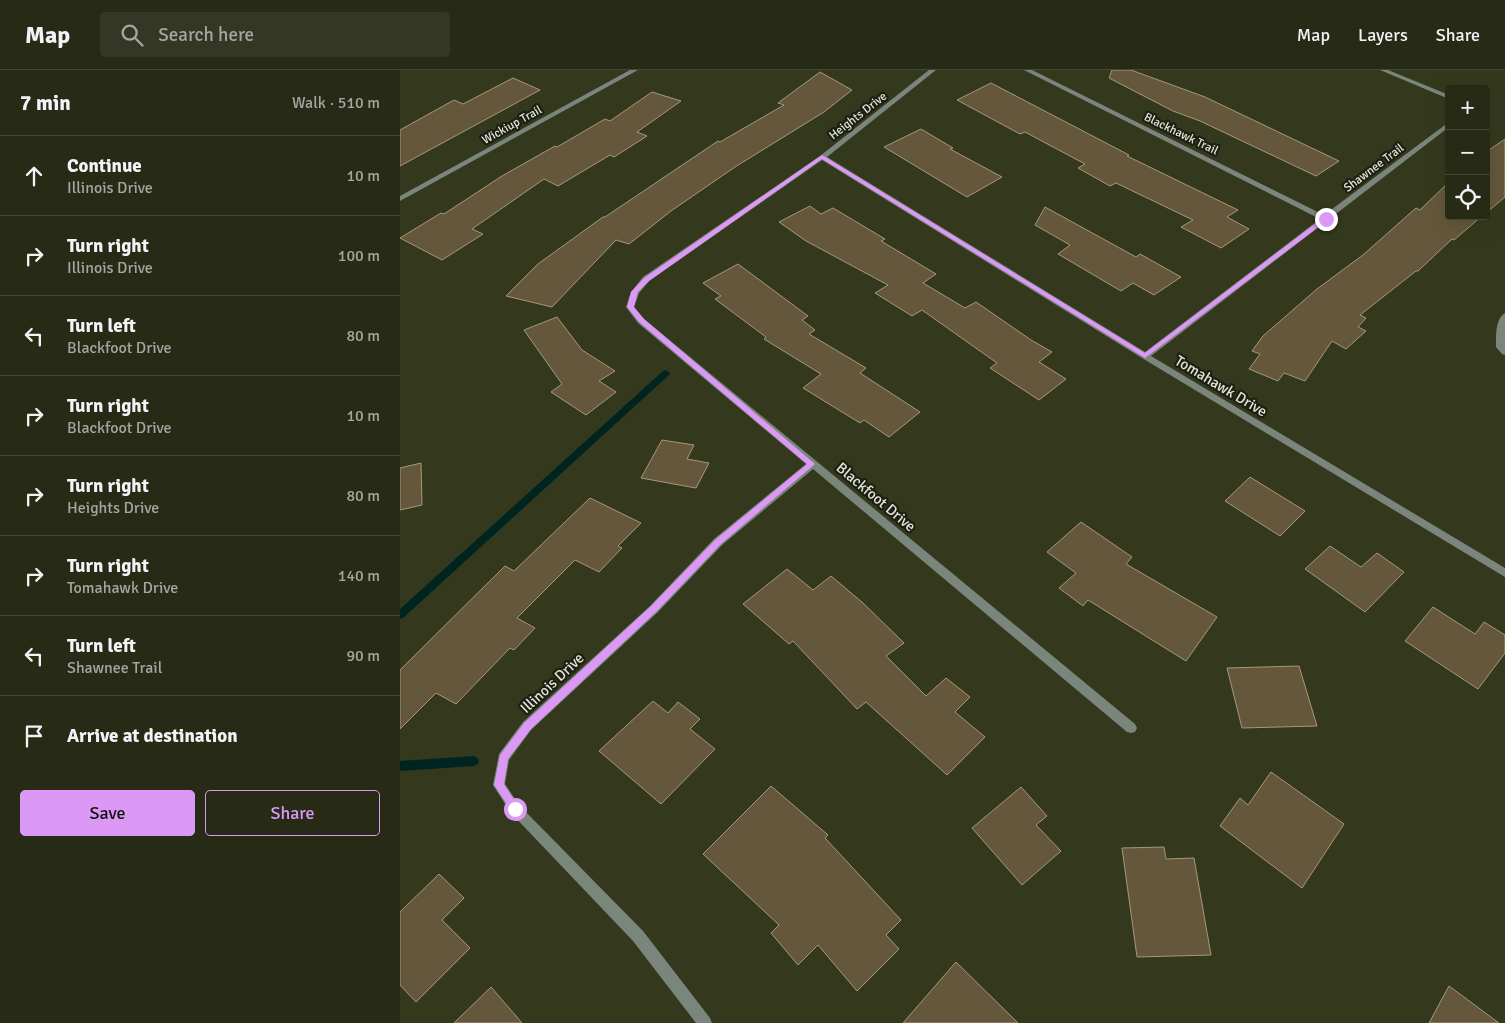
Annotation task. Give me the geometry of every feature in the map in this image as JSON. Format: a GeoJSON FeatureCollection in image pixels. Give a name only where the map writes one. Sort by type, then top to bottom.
{"type":"FeatureCollection","features":[{"type":"Feature","properties":{"kind":"street","name":"Wickiup Trail"},"geometry":{"type":"LineString","coordinates":[[400,199],[635,70]]}},
{"type":"Feature","properties":{"kind":"street","name":"Heights Drive"},"geometry":{"type":"LineString","coordinates":[[646,279],[822,157],[933,70]]}},
{"type":"Feature","properties":{"kind":"street","name":"Blackhawk Trail"},"geometry":{"type":"LineString","coordinates":[[1027,70],[1326,219]]}},
{"type":"Feature","properties":{"kind":"street"},"geometry":{"type":"LineString","coordinates":[[1383,70],[1445,95]]}},
{"type":"Feature","properties":{"kind":"street","name":"Shawnee Trail"},"geometry":{"type":"LineString","coordinates":[[1145,356],[1445,127]]}},
{"type":"Feature","properties":{"kind":"street","name":"Tomahawk Drive"},"geometry":{"type":"LineString","coordinates":[[822,157],[1145,356],[1505,573]]}},
{"type":"Feature","properties":{"kind":"street","name":"Blackfoot Drive"},"geometry":{"type":"LineString","coordinates":[[646,279],[634,292],[630,307],[641,321],[1131,728]]}},
{"type":"Feature","properties":{"kind":"street"},"geometry":{"type":"LineString","coordinates":[[1505,316],[1500,332],[1500,347],[1505,352]]}},
{"type":"Feature","properties":{"kind":"street","name":"Illinois Drive"},"geometry":{"type":"LineString","coordinates":[[705,1023],[638,936],[515,809],[499,785],[503,758],[527,726],[654,609],[718,542],[812,464]]}},
{"type":"Feature","properties":{"kind":"building"},"geometry":{"type":"Polygon","coordinates":[[[1112,70],[1131,70],[1205,97],[1339,161],[1316,176],[1200,121],[1173,111],[1109,78],[1112,70]]]}},
{"type":"Feature","properties":{"kind":"building"},"geometry":{"type":"Polygon","coordinates":[[[820,72],[852,90],[824,112],[735,167],[671,211],[629,244],[616,240],[552,307],[506,296],[538,264],[603,217],[718,141],[720,142],[784,105],[778,103],[820,72]]]}},
{"type":"Feature","properties":{"kind":"building"},"geometry":{"type":"Polygon","coordinates":[[[513,78],[540,90],[400,166],[400,130],[454,100],[463,104],[513,78]]]}},
{"type":"Feature","properties":{"kind":"building"},"geometry":{"type":"Polygon","coordinates":[[[991,83],[1129,155],[1127,156],[1238,210],[1227,217],[1249,229],[1221,248],[1181,227],[1193,220],[1116,183],[1110,186],[1078,168],[1085,164],[1025,132],[1020,134],[957,100],[991,83]]]}},
{"type":"Feature","properties":{"kind":"building"},"geometry":{"type":"Polygon","coordinates":[[[652,92],[681,101],[637,132],[647,136],[614,157],[610,155],[558,186],[544,179],[472,229],[483,234],[442,260],[400,238],[441,213],[444,214],[502,176],[555,146],[557,147],[605,119],[610,121],[652,92]]]}},
{"type":"Feature","properties":{"kind":"building"},"geometry":{"type":"Polygon","coordinates":[[[921,129],[953,148],[950,149],[1002,177],[967,197],[884,147],[921,129]]]}},
{"type":"Feature","properties":{"kind":"building"},"geometry":{"type":"Polygon","coordinates":[[[1505,139],[1505,197],[1490,210],[1490,175],[1490,149],[1505,139]]]}},
{"type":"Feature","properties":{"kind":"building"},"geometry":{"type":"Polygon","coordinates":[[[1445,186],[1445,220],[1477,220],[1454,240],[1452,239],[1418,271],[1360,315],[1366,318],[1358,327],[1366,331],[1346,349],[1332,341],[1305,381],[1284,373],[1278,381],[1249,369],[1260,354],[1252,351],[1263,336],[1317,289],[1363,255],[1416,208],[1420,210],[1445,186]]]}},
{"type":"Feature","properties":{"kind":"building"},"geometry":{"type":"Polygon","coordinates":[[[810,206],[821,214],[833,208],[885,239],[881,241],[936,274],[923,283],[965,308],[976,302],[1031,340],[1052,352],[1039,362],[1066,379],[1039,400],[990,368],[997,363],[922,310],[912,316],[875,293],[888,285],[806,241],[779,222],[810,206]]]}},
{"type":"Feature","properties":{"kind":"building"},"geometry":{"type":"Polygon","coordinates":[[[1045,207],[1136,257],[1140,254],[1181,277],[1154,295],[1133,283],[1121,291],[1058,254],[1070,245],[1035,225],[1045,207]]]}},
{"type":"Feature","properties":{"kind":"building"},"geometry":{"type":"Polygon","coordinates":[[[738,264],[808,316],[802,320],[815,330],[809,334],[866,368],[860,373],[920,412],[889,437],[864,420],[860,423],[803,388],[821,374],[764,339],[766,337],[715,299],[721,296],[703,283],[738,264]]]}},
{"type":"Feature","properties":{"kind":"building"},"geometry":{"type":"Polygon","coordinates":[[[557,317],[582,350],[615,371],[599,381],[616,392],[586,415],[551,392],[562,384],[524,330],[557,317]]]}},
{"type":"Feature","properties":{"kind":"building"},"geometry":{"type":"Polygon","coordinates":[[[662,440],[694,445],[687,459],[709,463],[696,488],[641,478],[662,440]]]}},
{"type":"Feature","properties":{"kind":"building"},"geometry":{"type":"Polygon","coordinates":[[[421,463],[422,505],[400,510],[400,468],[421,463]]]}},
{"type":"Feature","properties":{"kind":"building"},"geometry":{"type":"Polygon","coordinates":[[[1250,477],[1305,511],[1280,536],[1225,501],[1250,477]]]}},
{"type":"Feature","properties":{"kind":"building"},"geometry":{"type":"Polygon","coordinates":[[[590,498],[641,523],[618,546],[622,548],[599,572],[575,560],[517,618],[535,628],[514,650],[510,648],[456,704],[436,693],[400,729],[400,670],[505,566],[514,571],[590,498]]]}},
{"type":"Feature","properties":{"kind":"building"},"geometry":{"type":"Polygon","coordinates":[[[1081,522],[1132,557],[1126,564],[1217,617],[1186,661],[1088,600],[1083,606],[1059,588],[1076,573],[1047,552],[1081,522]]]}},
{"type":"Feature","properties":{"kind":"building"},"geometry":{"type":"Polygon","coordinates":[[[1330,546],[1361,567],[1377,553],[1404,572],[1365,612],[1305,569],[1330,546]]]}},
{"type":"Feature","properties":{"kind":"building"},"geometry":{"type":"Polygon","coordinates":[[[787,569],[813,590],[831,576],[863,603],[904,643],[886,656],[926,696],[946,678],[970,697],[955,712],[985,737],[947,775],[866,702],[857,709],[793,641],[789,644],[743,604],[787,569]]]}},
{"type":"Feature","properties":{"kind":"building"},"geometry":{"type":"Polygon","coordinates":[[[1433,607],[1475,634],[1484,622],[1505,635],[1505,653],[1478,689],[1405,641],[1433,607]]]}},
{"type":"Feature","properties":{"kind":"building"},"geometry":{"type":"Polygon","coordinates":[[[1299,666],[1317,726],[1242,728],[1227,668],[1299,666]]]}},
{"type":"Feature","properties":{"kind":"building"},"geometry":{"type":"Polygon","coordinates":[[[653,701],[668,713],[678,702],[700,719],[690,729],[715,749],[661,804],[599,751],[653,701]]]}},
{"type":"Feature","properties":{"kind":"building"},"geometry":{"type":"Polygon","coordinates":[[[1271,772],[1344,824],[1302,888],[1220,826],[1240,798],[1248,805],[1271,772]]]}},
{"type":"Feature","properties":{"kind":"building"},"geometry":{"type":"Polygon","coordinates":[[[771,786],[828,835],[825,838],[901,920],[886,935],[899,949],[857,991],[818,945],[798,965],[771,933],[779,925],[703,854],[771,786]]]}},
{"type":"Feature","properties":{"kind":"building"},"geometry":{"type":"Polygon","coordinates":[[[1021,787],[1047,816],[1036,825],[1061,851],[1022,885],[972,828],[1021,787]]]}},
{"type":"Feature","properties":{"kind":"building"},"geometry":{"type":"Polygon","coordinates":[[[1164,847],[1166,859],[1194,858],[1211,955],[1137,957],[1122,848],[1164,847]]]}},
{"type":"Feature","properties":{"kind":"building"},"geometry":{"type":"Polygon","coordinates":[[[439,874],[464,898],[442,920],[470,948],[416,1002],[400,985],[400,912],[439,874]]]}},
{"type":"Feature","properties":{"kind":"building"},"geometry":{"type":"Polygon","coordinates":[[[956,962],[1018,1023],[903,1023],[956,962]]]}},
{"type":"Feature","properties":{"kind":"building"},"geometry":{"type":"Polygon","coordinates":[[[1449,986],[1499,1023],[1429,1023],[1449,986]]]}},
{"type":"Feature","properties":{"kind":"building"},"geometry":{"type":"Polygon","coordinates":[[[491,987],[522,1023],[454,1023],[491,987]]]}},
{"type":"Feature","properties":{"kind":"waterway"},"geometry":{"type":"LineString","coordinates":[[400,615],[666,373]]}},
{"type":"Feature","properties":{"kind":"waterway"},"geometry":{"type":"LineString","coordinates":[[400,766],[474,761]]}},
{"type":"Feature","properties":{"kind":"route"},"geometry":{"type":"LineString","coordinates":[[515,809],[499,785],[503,758],[527,726],[654,609],[718,542],[812,464],[641,321],[630,307],[634,292],[646,279],[822,157],[1145,356],[1326,219]]}}]}
